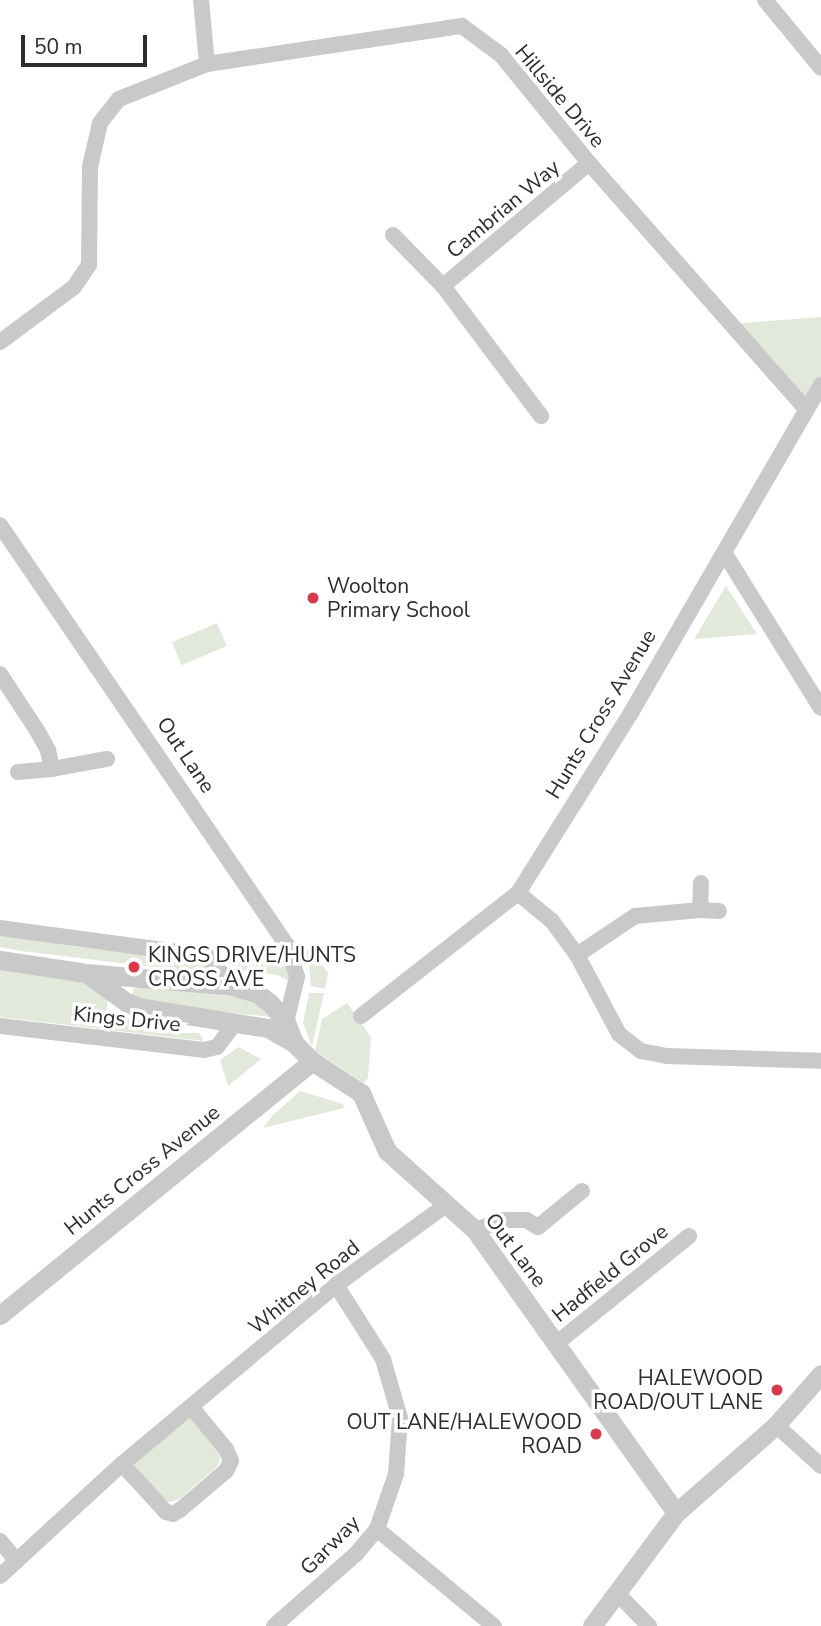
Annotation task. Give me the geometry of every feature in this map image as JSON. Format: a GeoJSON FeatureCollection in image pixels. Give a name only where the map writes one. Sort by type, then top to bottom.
{"type":"FeatureCollection","features":[{"type":"Feature","properties":{"kind":"street"},"geometry":{"type":"LineString","coordinates":[[201,0],[207,64]]}},
{"type":"Feature","properties":{"kind":"street"},"geometry":{"type":"LineString","coordinates":[[765,0],[821,68]]}},
{"type":"Feature","properties":{"kind":"street","name":"Hillside Drive"},"geometry":{"type":"LineString","coordinates":[[0,342],[74,287],[89,265],[90,167],[100,123],[119,99],[207,64],[462,26],[500,55],[589,163],[806,409]]}},
{"type":"Feature","properties":{"kind":"street","name":"Cambrian Way"},"geometry":{"type":"LineString","coordinates":[[443,286],[589,163]]}},
{"type":"Feature","properties":{"kind":"street","name":"Cambrian Way"},"geometry":{"type":"LineString","coordinates":[[393,235],[443,286],[541,416]]}},
{"type":"Feature","properties":{"kind":"street","name":"Hunts Cross Avenue"},"geometry":{"type":"LineString","coordinates":[[361,1016],[518,893],[632,710],[821,385]]}},
{"type":"Feature","properties":{"kind":"street","name":"Out Lane"},"geometry":{"type":"LineString","coordinates":[[0,525],[288,947],[297,977],[286,1022]]}},
{"type":"Feature","properties":{"kind":"street"},"geometry":{"type":"LineString","coordinates":[[725,554],[821,708]]}},
{"type":"Feature","properties":{"kind":"street"},"geometry":{"type":"LineString","coordinates":[[1,677],[48,750],[52,769]]}},
{"type":"Feature","properties":{"kind":"street"},"geometry":{"type":"LineString","coordinates":[[18,772],[107,759]]}},
{"type":"Feature","properties":{"kind":"street"},"geometry":{"type":"LineString","coordinates":[[700,910],[701,883]]}},
{"type":"Feature","properties":{"kind":"street"},"geometry":{"type":"LineString","coordinates":[[518,893],[552,921],[577,955],[619,1034],[641,1051],[666,1056],[821,1061]]}},
{"type":"Feature","properties":{"kind":"street"},"geometry":{"type":"LineString","coordinates":[[577,955],[635,916],[700,910],[719,911]]}},
{"type":"Feature","properties":{"kind":"street","name":"Kings Drive"},"geometry":{"type":"LineString","coordinates":[[0,928],[206,956],[232,986]]}},
{"type":"Feature","properties":{"kind":"street","name":"Kings Drive"},"geometry":{"type":"LineString","coordinates":[[0,960],[86,973],[232,986],[257,993],[270,1003],[286,1022],[294,1043]]}},
{"type":"Feature","properties":{"kind":"street","name":"Kings Drive"},"geometry":{"type":"LineString","coordinates":[[86,973],[126,1002],[138,1007],[268,1028],[294,1043]]}},
{"type":"Feature","properties":{"kind":"street","name":"Kings Drive"},"geometry":{"type":"LineString","coordinates":[[0,1026],[204,1050],[217,1047],[236,1022]]}},
{"type":"Feature","properties":{"kind":"street","name":"Out Lane"},"geometry":{"type":"LineString","coordinates":[[294,1043],[312,1061],[361,1093],[387,1151],[475,1230],[676,1513]]}},
{"type":"Feature","properties":{"kind":"street","name":"Hunts Cross Avenue"},"geometry":{"type":"LineString","coordinates":[[0,1315],[312,1061]]}},
{"type":"Feature","properties":{"kind":"street"},"geometry":{"type":"LineString","coordinates":[[475,1230],[504,1220],[526,1220],[538,1227],[582,1191]]}},
{"type":"Feature","properties":{"kind":"street","name":"Whitney Road"},"geometry":{"type":"LineString","coordinates":[[0,1576],[122,1464],[336,1285],[446,1205]]}},
{"type":"Feature","properties":{"kind":"street","name":"Hadfield Grove"},"geometry":{"type":"LineString","coordinates":[[557,1343],[689,1236]]}},
{"type":"Feature","properties":{"kind":"street","name":"Garway"},"geometry":{"type":"LineString","coordinates":[[274,1626],[356,1554],[377,1529],[396,1474],[400,1418],[383,1359],[336,1285]]}},
{"type":"Feature","properties":{"kind":"street"},"geometry":{"type":"LineString","coordinates":[[592,1626],[676,1513],[776,1425],[821,1374]]}},
{"type":"Feature","properties":{"kind":"street"},"geometry":{"type":"LineString","coordinates":[[122,1464],[166,1512],[173,1514],[181,1509],[226,1471],[232,1461],[226,1449],[191,1407]]}},
{"type":"Feature","properties":{"kind":"street"},"geometry":{"type":"LineString","coordinates":[[776,1425],[821,1466]]}},
{"type":"Feature","properties":{"kind":"street"},"geometry":{"type":"LineString","coordinates":[[377,1529],[494,1626]]}},
{"type":"Feature","properties":{"kind":"street"},"geometry":{"type":"LineString","coordinates":[[0,1541],[17,1561]]}},
{"type":"Feature","properties":{"kind":"street"},"geometry":{"type":"LineString","coordinates":[[618,1594],[649,1626]]}},
{"type":"Feature","properties":{"kind":"green space"},"geometry":{"type":"Polygon","coordinates":[[[821,317],[821,385],[806,409],[731,324],[821,317]]]}},
{"type":"Feature","properties":{"kind":"green space"},"geometry":{"type":"Polygon","coordinates":[[[726,586],[757,634],[694,639],[726,586]]]}},
{"type":"Feature","properties":{"kind":"green space"},"geometry":{"type":"Polygon","coordinates":[[[217,623],[227,646],[182,665],[172,642],[217,623]]]}},
{"type":"Feature","properties":{"kind":"green space"},"geometry":{"type":"Polygon","coordinates":[[[0,933],[77,947],[200,960],[209,968],[204,973],[21,951],[0,947],[0,933]]]}},
{"type":"Feature","properties":{"kind":"green space"},"geometry":{"type":"Polygon","coordinates":[[[278,946],[288,961],[289,981],[278,975],[238,970],[225,961],[226,949],[243,952],[278,946]]]}},
{"type":"Feature","properties":{"kind":"green space"},"geometry":{"type":"Polygon","coordinates":[[[310,949],[328,973],[325,989],[311,986],[309,964],[304,953],[310,949]]]}},
{"type":"Feature","properties":{"kind":"green space"},"geometry":{"type":"Polygon","coordinates":[[[0,966],[85,981],[108,997],[106,1016],[175,1024],[175,1033],[199,1033],[204,1041],[0,1017],[0,966]]]}},
{"type":"Feature","properties":{"kind":"green space"},"geometry":{"type":"Polygon","coordinates":[[[134,988],[255,999],[271,1017],[141,1003],[132,996],[134,988]]]}},
{"type":"Feature","properties":{"kind":"green space"},"geometry":{"type":"Polygon","coordinates":[[[309,993],[324,993],[312,1046],[303,1023],[309,993]]]}},
{"type":"Feature","properties":{"kind":"green space"},"geometry":{"type":"Polygon","coordinates":[[[347,1003],[371,1037],[368,1078],[364,1083],[315,1051],[322,1019],[347,1003]]]}},
{"type":"Feature","properties":{"kind":"green space"},"geometry":{"type":"Polygon","coordinates":[[[239,1047],[261,1059],[228,1086],[220,1060],[239,1047]]]}},
{"type":"Feature","properties":{"kind":"green space"},"geometry":{"type":"Polygon","coordinates":[[[300,1091],[343,1104],[344,1108],[263,1128],[273,1115],[300,1091]]]}},
{"type":"Feature","properties":{"kind":"green space"},"geometry":{"type":"Polygon","coordinates":[[[189,1415],[217,1448],[220,1459],[218,1466],[178,1500],[168,1502],[162,1500],[132,1464],[189,1415]]]}},
{"type":"Feature","properties":{"kind":"place","name":"Woolton Primary School"},"geometry":{"type":"Point","coordinates":[313,598]}},
{"type":"Feature","properties":{"kind":"place","name":"KINGS DRIVE/HUNTS CROSS AVE"},"geometry":{"type":"Point","coordinates":[134,967]}},
{"type":"Feature","properties":{"kind":"place","name":"HALEWOOD ROAD/OUT LANE"},"geometry":{"type":"Point","coordinates":[777,1390]}},
{"type":"Feature","properties":{"kind":"place","name":"OUT LANE/HALEWOOD ROAD"},"geometry":{"type":"Point","coordinates":[596,1434]}}]}
